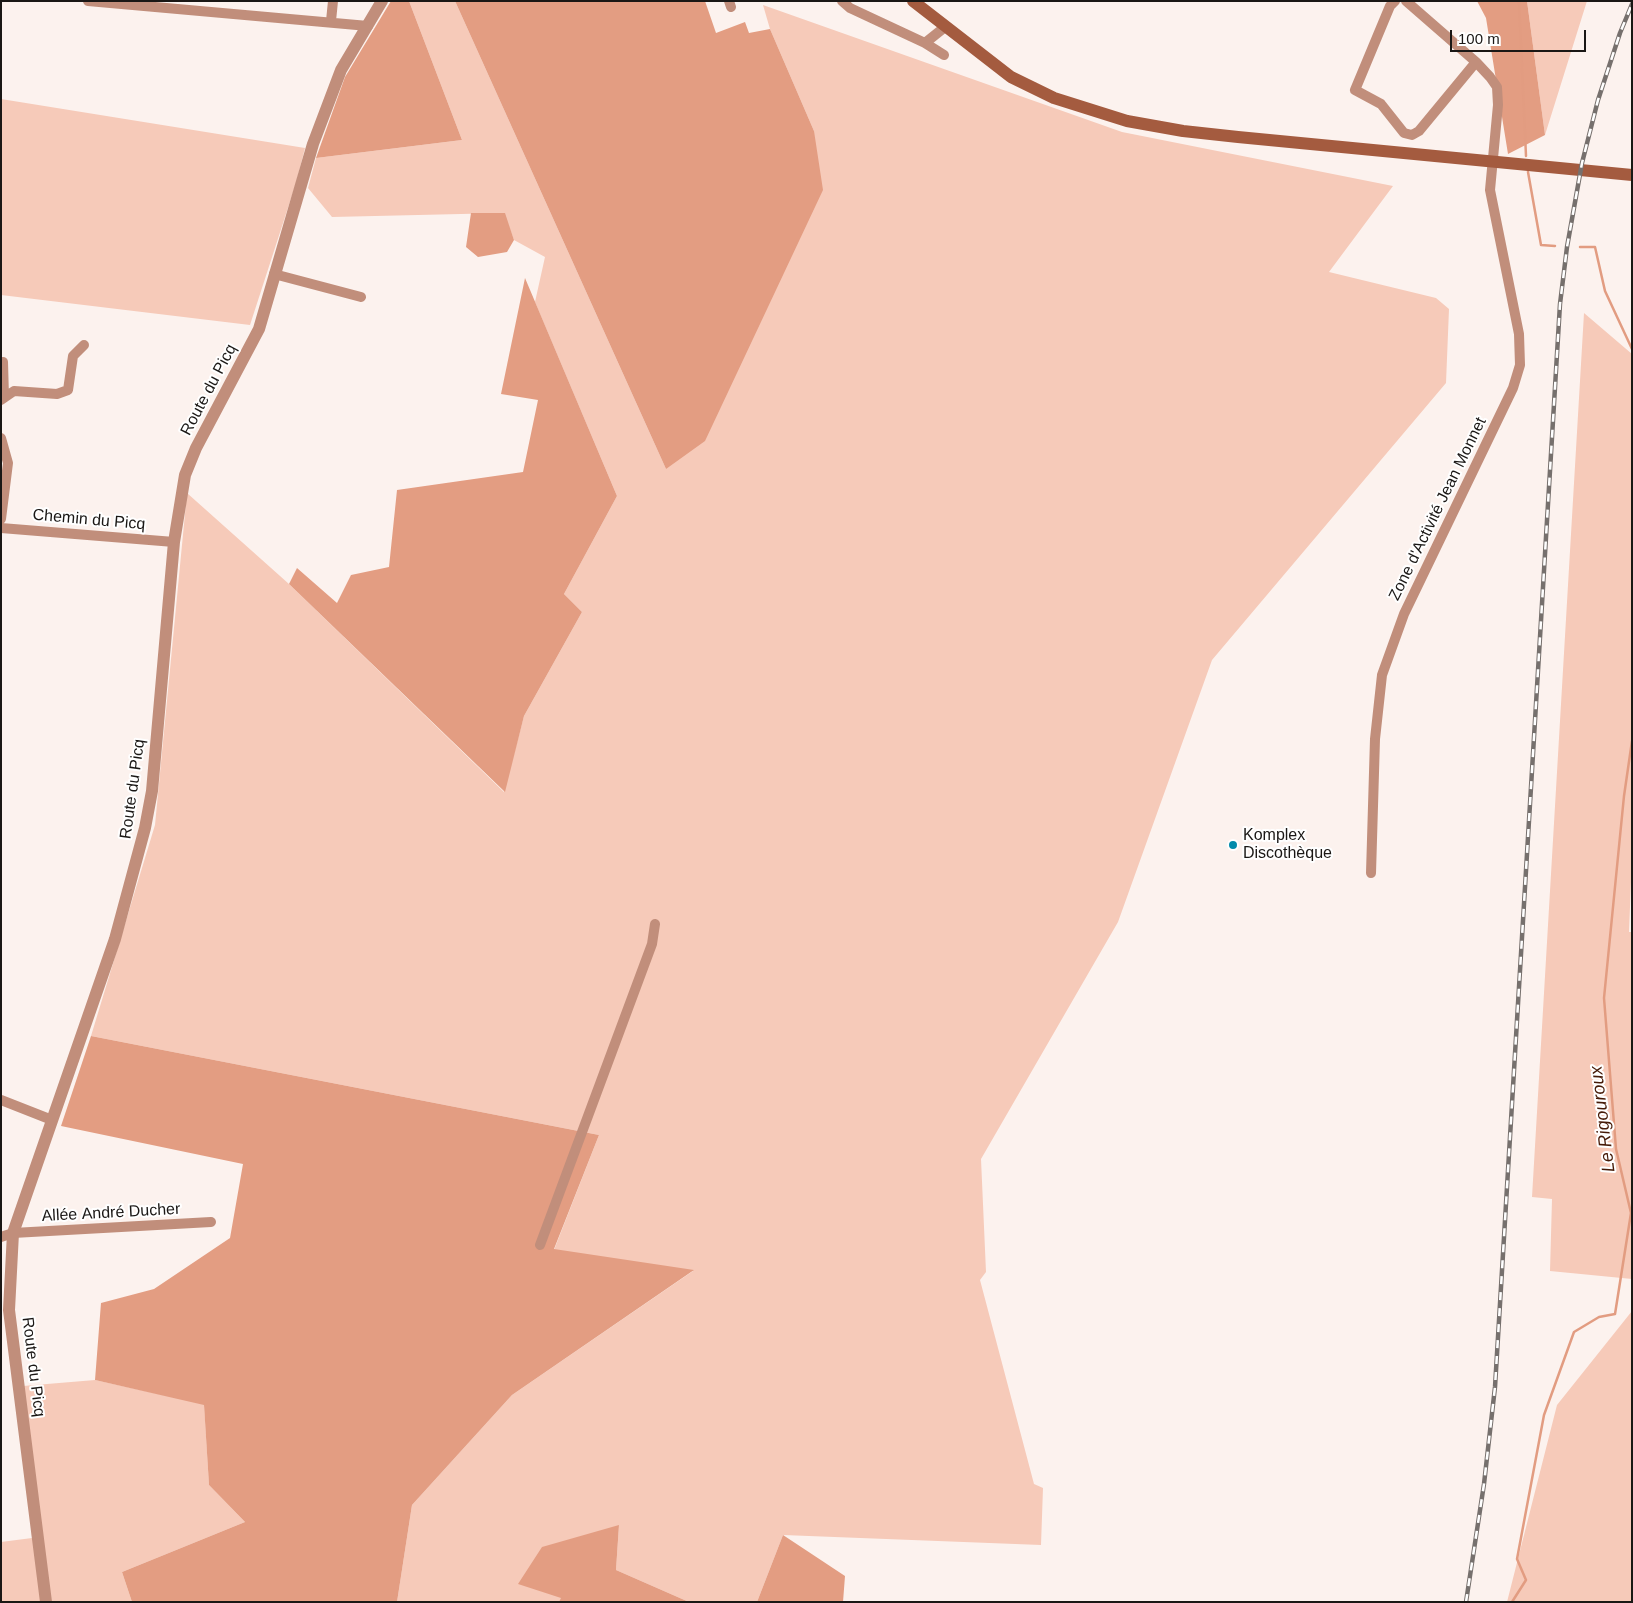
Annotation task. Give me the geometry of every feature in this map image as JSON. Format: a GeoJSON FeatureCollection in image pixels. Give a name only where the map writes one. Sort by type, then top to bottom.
{"type":"FeatureCollection","features":[{"type":"Feature","properties":{"kind":"main road"},"geometry":{"type":"LineString","coordinates":[[913,1],[1010,77],[1054,98],[1127,121],[1238,138],[1632,175]]}},
{"type":"Feature","properties":{"kind":"street"},"geometry":{"type":"LineString","coordinates":[[88,1],[151,4],[368,26]]}},
{"type":"Feature","properties":{"kind":"street"},"geometry":{"type":"LineString","coordinates":[[234,13],[235,1]]}},
{"type":"Feature","properties":{"kind":"street"},"geometry":{"type":"LineString","coordinates":[[331,21],[333,1]]}},
{"type":"Feature","properties":{"kind":"street","name":"Route du Picq"},"geometry":{"type":"LineString","coordinates":[[46,1602],[9,1310],[7,1235],[52,1120],[115,939],[145,828],[152,791],[174,542],[182,488],[196,448],[259,330],[313,144],[338,79],[382,1]]}},
{"type":"Feature","properties":{"kind":"street"},"geometry":{"type":"LineString","coordinates":[[842,1],[850,8],[925,43],[944,55]]}},
{"type":"Feature","properties":{"kind":"street"},"geometry":{"type":"LineString","coordinates":[[1395,1],[1390,6],[1355,90],[1381,104],[1404,133],[1412,135],[1419,132],[1476,62]]}},
{"type":"Feature","properties":{"kind":"street","name":"Zone d'Activité Jean Monnet"},"geometry":{"type":"LineString","coordinates":[[1371,873],[1375,739],[1382,675],[1404,614],[1513,388],[1520,365],[1519,334],[1490,190],[1498,105],[1497,87],[1476,62],[1406,1]]}},
{"type":"Feature","properties":{"kind":"street"},"geometry":{"type":"LineString","coordinates":[[925,43],[945,27]]}},
{"type":"Feature","properties":{"kind":"street"},"geometry":{"type":"LineString","coordinates":[[274,274],[361,297]]}},
{"type":"Feature","properties":{"kind":"street"},"geometry":{"type":"LineString","coordinates":[[2,399],[14,391],[58,394],[68,390],[73,356],[84,346]]}},
{"type":"Feature","properties":{"kind":"street"},"geometry":{"type":"LineString","coordinates":[[2,399],[3,362]]}},
{"type":"Feature","properties":{"kind":"street"},"geometry":{"type":"LineString","coordinates":[[1,438],[8,463],[1,519]]}},
{"type":"Feature","properties":{"kind":"street","name":"Chemin du Picq"},"geometry":{"type":"LineString","coordinates":[[1,528],[174,542]]}},
{"type":"Feature","properties":{"kind":"street"},"geometry":{"type":"LineString","coordinates":[[540,1245],[652,944],[655,924]]}},
{"type":"Feature","properties":{"kind":"street"},"geometry":{"type":"LineString","coordinates":[[1,1100],[52,1120]]}},
{"type":"Feature","properties":{"kind":"street","name":"Allée André Ducher"},"geometry":{"type":"LineString","coordinates":[[7,1235],[211,1222]]}},
{"type":"Feature","properties":{"kind":"shaded area"},"geometry":{"type":"Polygon","coordinates":[[[391,1],[409,1],[462,140],[316,158],[345,77],[391,1]]]}},
{"type":"Feature","properties":{"kind":"shaded area"},"geometry":{"type":"Polygon","coordinates":[[[409,1],[455,1],[666,469],[814,131],[770,29],[763,5],[1122,132],[1393,186],[1329,272],[1436,298],[1449,309],[1446,383],[1212,660],[1118,922],[981,1159],[986,1272],[980,1280],[1034,1484],[1043,1488],[1041,1545],[783,1535],[757,1602],[689,1602],[616,1570],[619,1525],[559,1602],[397,1602],[412,1505],[512,1395],[693,1271],[554,1250],[599,1135],[91,1036],[155,825],[187,493],[289,584],[504,792],[524,716],[582,612],[564,594],[617,496],[535,302],[545,257],[514,240],[504,213],[332,217],[308,188],[316,158],[462,140],[409,1]]]}},
{"type":"Feature","properties":{"kind":"shaded area"},"geometry":{"type":"Polygon","coordinates":[[[455,1],[705,1],[716,33],[745,22],[749,33],[770,29],[814,131],[823,190],[705,441],[666,469],[455,1]]]}},
{"type":"Feature","properties":{"kind":"shaded area"},"geometry":{"type":"Polygon","coordinates":[[[1477,1],[1527,1],[1545,135],[1508,154],[1486,18],[1477,1]]]}},
{"type":"Feature","properties":{"kind":"shaded area"},"geometry":{"type":"Polygon","coordinates":[[[1527,1],[1587,1],[1545,135],[1527,1]]]}},
{"type":"Feature","properties":{"kind":"shaded area"},"geometry":{"type":"Polygon","coordinates":[[[1,99],[305,148],[296,183],[250,325],[1,295],[1,99]]]}},
{"type":"Feature","properties":{"kind":"shaded area"},"geometry":{"type":"Polygon","coordinates":[[[471,213],[505,213],[514,240],[507,252],[478,257],[466,247],[471,213]]]}},
{"type":"Feature","properties":{"kind":"shaded area"},"geometry":{"type":"Polygon","coordinates":[[[525,278],[617,496],[564,594],[582,612],[524,716],[505,792],[289,584],[297,568],[337,603],[351,575],[389,567],[397,490],[523,472],[538,400],[501,394],[525,278]]]}},
{"type":"Feature","properties":{"kind":"shaded area"},"geometry":{"type":"Polygon","coordinates":[[[1584,313],[1632,354],[1632,857],[1629,932],[1632,932],[1632,1279],[1550,1271],[1552,1199],[1532,1197],[1584,313]]]}},
{"type":"Feature","properties":{"kind":"shaded area"},"geometry":{"type":"Polygon","coordinates":[[[91,1036],[599,1135],[554,1249],[694,1270],[512,1395],[412,1505],[397,1602],[132,1602],[122,1572],[245,1522],[209,1485],[204,1405],[95,1380],[101,1303],[154,1289],[230,1238],[243,1164],[61,1126],[91,1036]]]}},
{"type":"Feature","properties":{"kind":"shaded area"},"geometry":{"type":"Polygon","coordinates":[[[1632,1311],[1632,1602],[1507,1602],[1557,1405],[1632,1311]]]}},
{"type":"Feature","properties":{"kind":"shaded area"},"geometry":{"type":"Polygon","coordinates":[[[95,1380],[204,1404],[209,1485],[245,1522],[122,1572],[132,1602],[1,1602],[1,1542],[32,1538],[23,1386],[95,1380]]]}},
{"type":"Feature","properties":{"kind":"shaded area"},"geometry":{"type":"Polygon","coordinates":[[[619,1525],[616,1570],[689,1602],[559,1602],[561,1598],[518,1584],[542,1547],[619,1525]]]}},
{"type":"Feature","properties":{"kind":"shaded area"},"geometry":{"type":"Polygon","coordinates":[[[783,1535],[845,1576],[843,1602],[757,1602],[783,1535]]]}},
{"type":"Feature","properties":{"kind":"waterway","name":"Le Rigouroux"},"geometry":{"type":"LineString","coordinates":[[1519,1],[1526,156]]}},
{"type":"Feature","properties":{"kind":"waterway","name":"Le Rigouroux"},"geometry":{"type":"LineString","coordinates":[[1528,172],[1541,245],[1555,246]]}},
{"type":"Feature","properties":{"kind":"waterway","name":"Le Rigouroux"},"geometry":{"type":"LineString","coordinates":[[1580,247],[1595,247],[1605,291],[1632,349]]}},
{"type":"Feature","properties":{"kind":"waterway","name":"Le Rigouroux"},"geometry":{"type":"LineString","coordinates":[[1512,1602],[1526,1580],[1517,1559],[1544,1415],[1574,1332],[1599,1317],[1615,1314],[1631,1213],[1616,1149],[1604,998],[1624,796],[1632,741]]}},
{"type":"Feature","properties":{"kind":"railway"},"geometry":{"type":"LineString","coordinates":[[1466,1602],[1484,1484],[1495,1387],[1560,304],[1567,247],[1582,163],[1598,100],[1620,33],[1632,4]]}},
{"type":"Feature","properties":{"kind":"place","name":"Komplex Discothèque"},"geometry":{"type":"Point","coordinates":[1233,845]}}]}
